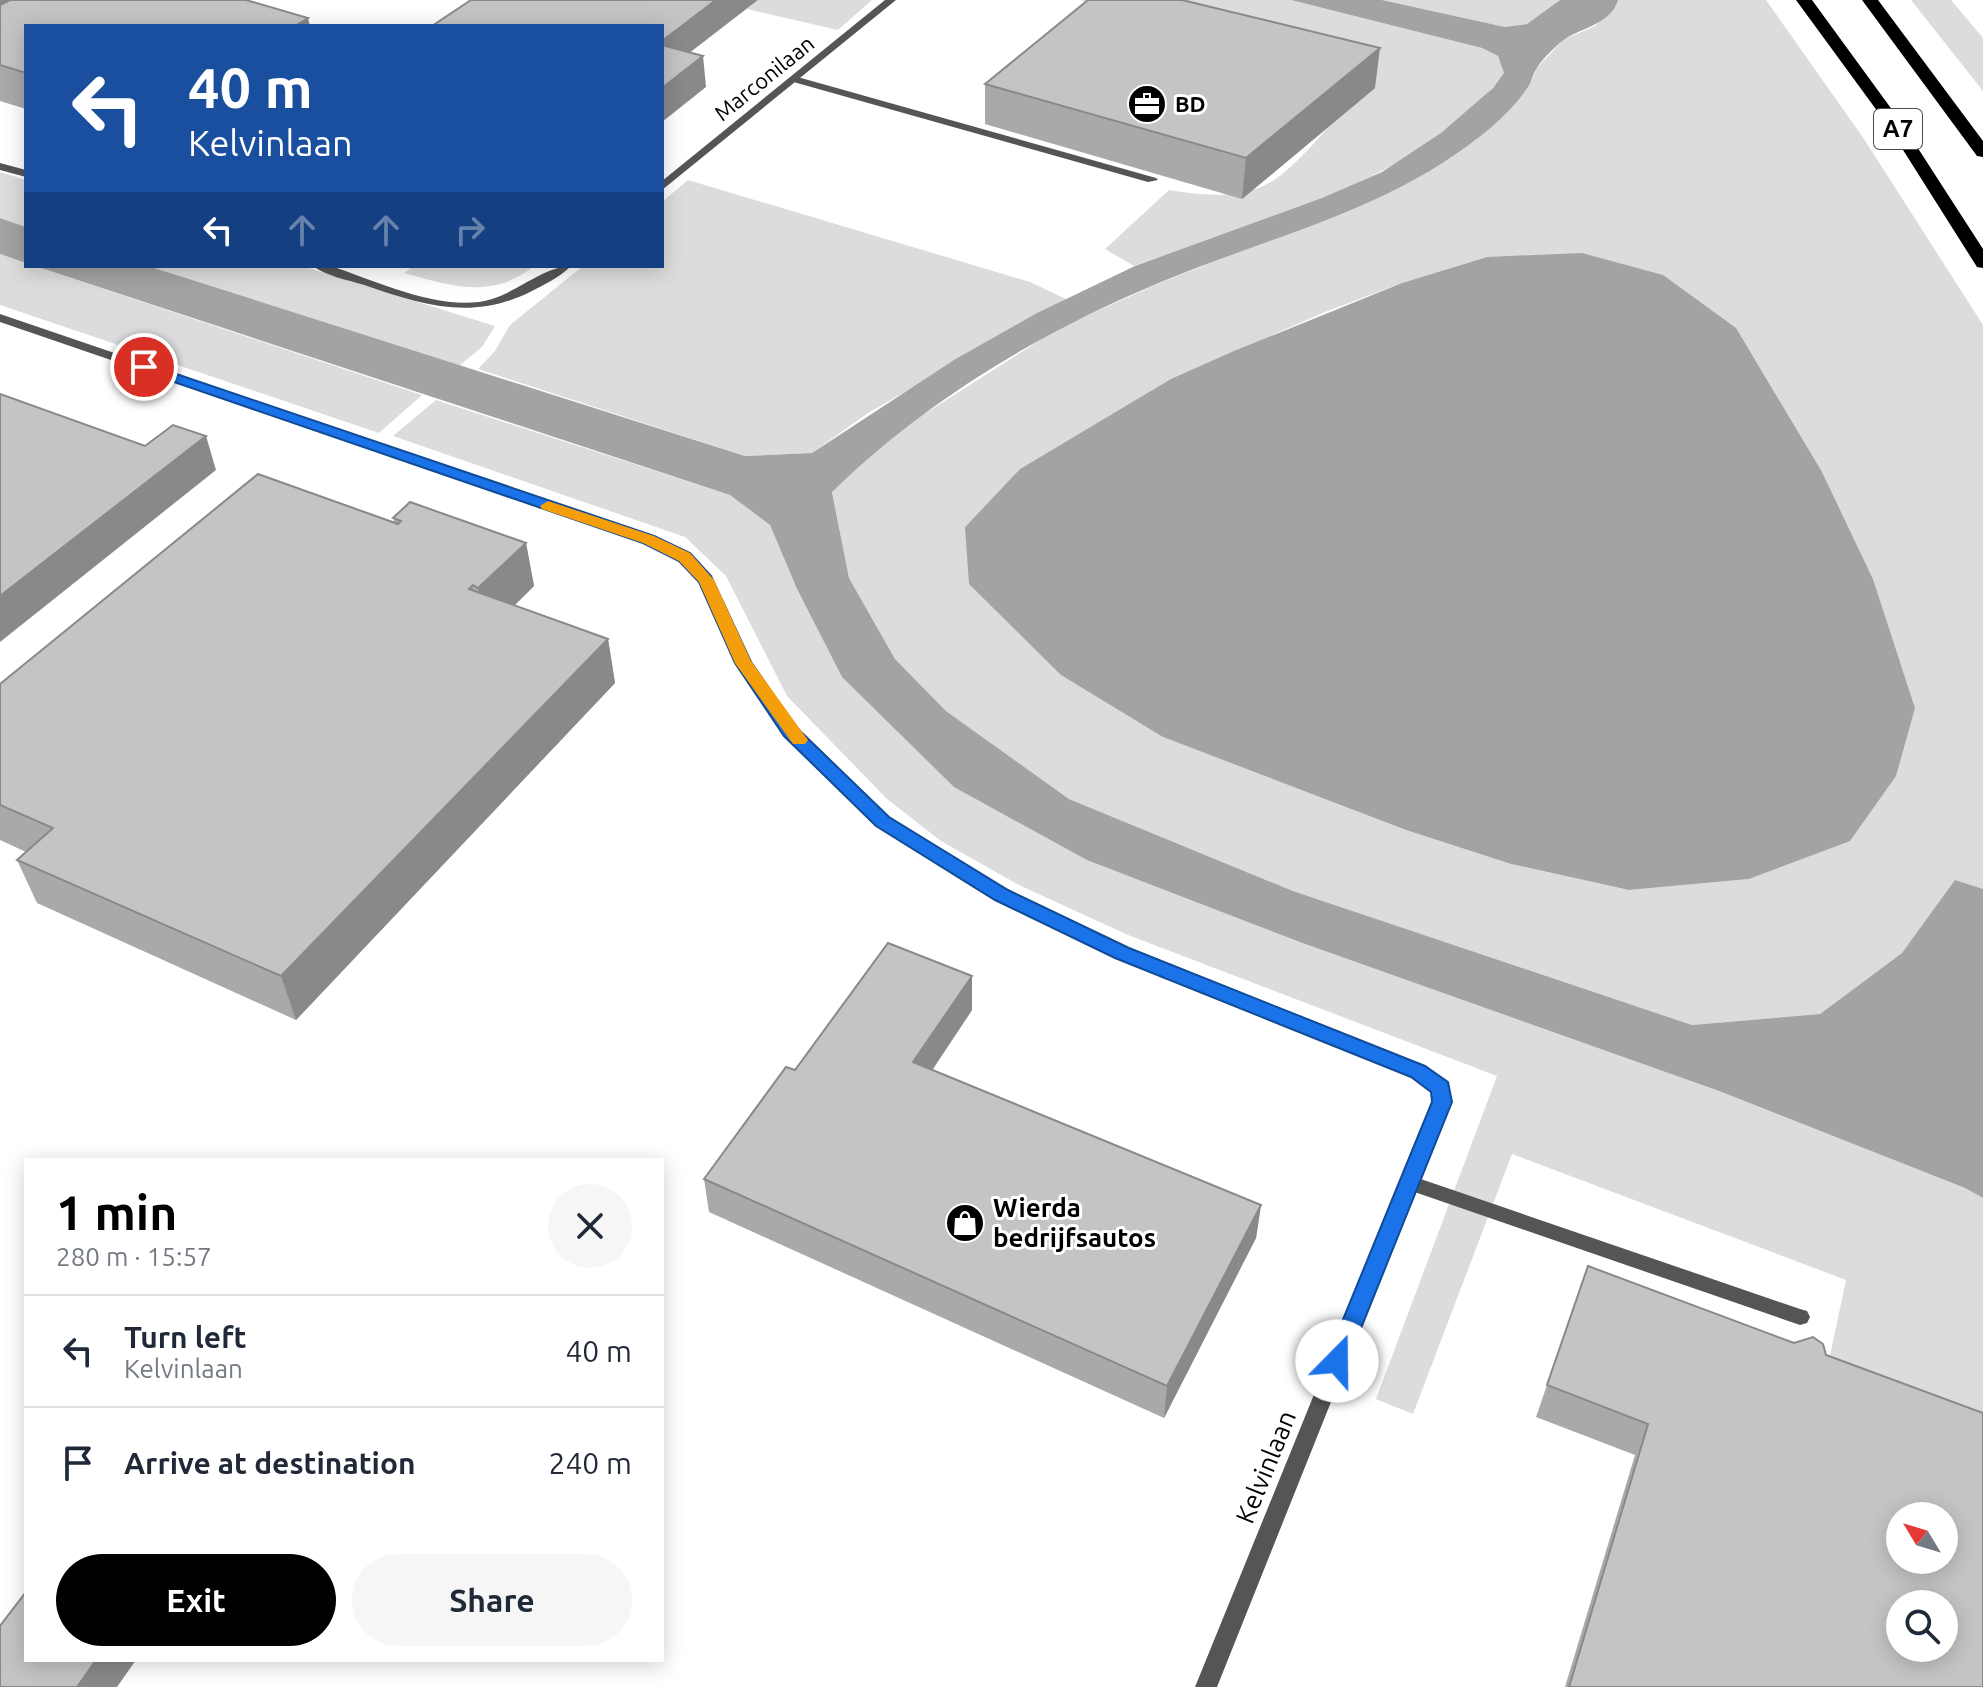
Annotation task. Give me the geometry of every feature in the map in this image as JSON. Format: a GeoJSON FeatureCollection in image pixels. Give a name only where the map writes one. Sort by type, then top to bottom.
{"type":"FeatureCollection","features":[{"type":"Feature","properties":{"kind":"highway","name":"A7"},"geometry":{"type":"LineString","coordinates":[[1804,0],[1893,122],[1983,263]]}},
{"type":"Feature","properties":{"kind":"highway","name":"A7"},"geometry":{"type":"LineString","coordinates":[[1870,0],[1983,152]]}},
{"type":"Feature","properties":{"kind":"street","name":"Marconilaan"},"geometry":{"type":"LineString","coordinates":[[664,185],[891,0]]}},
{"type":"Feature","properties":{"kind":"street"},"geometry":{"type":"LineString","coordinates":[[794,79],[1152,180]]}},
{"type":"Feature","properties":{"kind":"street"},"geometry":{"type":"LineString","coordinates":[[0,166],[24,173]]}},
{"type":"Feature","properties":{"kind":"street"},"geometry":{"type":"LineString","coordinates":[[325,268],[423,299],[475,306],[543,284],[563,268]]}},
{"type":"Feature","properties":{"kind":"street","name":"Kelvinlaan"},"geometry":{"type":"LineString","coordinates":[[0,318],[649,540],[685,557],[706,580],[743,663],[790,731],[883,821],[1002,895],[1122,953],[1418,1071],[1441,1088],[1442,1102],[1206,1687]]}},
{"type":"Feature","properties":{"kind":"street"},"geometry":{"type":"LineString","coordinates":[[1409,1183],[1800,1317]]}},
{"type":"Feature","properties":{"kind":"shaded area"},"geometry":{"type":"Polygon","coordinates":[[[758,0],[872,0],[838,30],[747,9],[758,0]]]}},
{"type":"Feature","properties":{"kind":"shaded area"},"geometry":{"type":"Polygon","coordinates":[[[1080,0],[1291,0],[1482,48],[1498,56],[1505,73],[1470,111],[1429,143],[1383,170],[1284,214],[1134,266],[1105,249],[1169,190],[1228,194],[1263,186],[1289,169],[1365,85],[1080,0]]]}},
{"type":"Feature","properties":{"kind":"shaded area"},"geometry":{"type":"Polygon","coordinates":[[[1291,0],[1382,0],[1505,27],[1527,24],[1560,0],[1618,0],[1609,15],[1568,37],[1555,48],[1539,65],[1528,88],[1501,119],[1450,158],[1417,178],[1346,212],[1161,282],[1072,323],[987,371],[906,427],[832,492],[849,578],[895,659],[946,711],[1069,799],[1293,891],[1692,1025],[1820,1014],[1902,953],[1955,880],[1983,889],[1983,1198],[1965,1188],[1719,1091],[1308,945],[1087,860],[954,787],[842,677],[797,589],[770,525],[730,495],[41,268],[154,268],[745,456],[812,453],[954,360],[1037,313],[1135,266],[1322,198],[1382,172],[1441,133],[1493,88],[1504,73],[1498,56],[1482,48],[1291,0]]]}},
{"type":"Feature","properties":{"kind":"shaded area"},"geometry":{"type":"Polygon","coordinates":[[[1382,0],[1560,0],[1527,24],[1505,27],[1382,0]]]}},
{"type":"Feature","properties":{"kind":"shaded area"},"geometry":{"type":"Polygon","coordinates":[[[1618,0],[1766,0],[1864,139],[1983,325],[1983,889],[1955,881],[1902,953],[1820,1014],[1692,1025],[1293,891],[1069,799],[946,711],[895,659],[849,578],[832,491],[899,430],[1059,328],[1162,282],[1390,192],[1448,159],[1527,89],[1537,68],[1563,40],[1595,26],[1616,6],[1618,0]],[[1487,257],[1402,283],[1325,312],[1172,379],[1020,469],[965,527],[1163,737],[1406,830],[1511,864],[1629,890],[1749,879],[1915,708],[1873,579],[1822,472],[1487,257]]]}},
{"type":"Feature","properties":{"kind":"shaded area"},"geometry":{"type":"Polygon","coordinates":[[[1911,0],[1951,0],[1983,38],[1983,91],[1911,0]]]}},
{"type":"Feature","properties":{"kind":"shaded area"},"geometry":{"type":"Polygon","coordinates":[[[0,172],[24,179],[24,226],[0,218],[0,172]]]}},
{"type":"Feature","properties":{"kind":"shaded area"},"geometry":{"type":"Polygon","coordinates":[[[688,180],[1030,282],[1066,299],[868,413],[812,453],[745,456],[478,369],[495,351],[510,325],[581,268],[664,268],[664,200],[688,180]]]}},
{"type":"Feature","properties":{"kind":"shaded area"},"geometry":{"type":"Polygon","coordinates":[[[0,218],[24,226],[24,262],[0,254],[0,218]]]}},
{"type":"Feature","properties":{"kind":"shaded area"},"geometry":{"type":"Polygon","coordinates":[[[1582,253],[1663,275],[1736,328],[1822,472],[1873,579],[1915,708],[1896,776],[1850,841],[1749,879],[1629,890],[1511,864],[1406,830],[1163,737],[1061,675],[969,584],[965,527],[1020,469],[1171,379],[1402,283],[1487,257],[1582,253]]]}},
{"type":"Feature","properties":{"kind":"shaded area"},"geometry":{"type":"Polygon","coordinates":[[[0,254],[24,262],[24,268],[41,268],[422,395],[379,433],[0,305],[0,254]]]}},
{"type":"Feature","properties":{"kind":"shaded area"},"geometry":{"type":"Polygon","coordinates":[[[154,268],[308,268],[495,326],[482,347],[459,366],[154,268]]]}},
{"type":"Feature","properties":{"kind":"shaded area"},"geometry":{"type":"Polygon","coordinates":[[[411,268],[531,268],[518,277],[487,287],[455,285],[404,273],[411,268]]]}},
{"type":"Feature","properties":{"kind":"shaded area"},"geometry":{"type":"Polygon","coordinates":[[[436,400],[730,495],[770,525],[797,589],[842,677],[1308,945],[1719,1091],[1965,1188],[1983,1198],[1983,1441],[1824,1384],[1846,1280],[1512,1154],[1413,1414],[1376,1399],[1497,1076],[1128,935],[1019,885],[941,841],[887,799],[787,696],[726,576],[685,537],[393,436],[436,400]]]}},
{"type":"Feature","properties":{"kind":"building"},"geometry":{"type":"Polygon","coordinates":[[[10,0],[246,0],[308,18],[298,24],[24,24],[24,72],[0,65],[0,5],[10,0]]]}},
{"type":"Feature","properties":{"kind":"building"},"geometry":{"type":"Polygon","coordinates":[[[471,0],[716,0],[664,39],[664,24],[435,24],[471,0]]]}},
{"type":"Feature","properties":{"kind":"building"},"geometry":{"type":"Polygon","coordinates":[[[1088,0],[1182,0],[1380,48],[1246,158],[985,84],[1088,0]]]}},
{"type":"Feature","properties":{"kind":"building"},"geometry":{"type":"Polygon","coordinates":[[[664,46],[703,56],[664,86],[664,46]]]}},
{"type":"Feature","properties":{"kind":"building"},"geometry":{"type":"Polygon","coordinates":[[[0,394],[145,446],[173,425],[206,436],[0,596],[0,394]]]}},
{"type":"Feature","properties":{"kind":"building"},"geometry":{"type":"Polygon","coordinates":[[[258,474],[398,524],[401,521],[393,518],[410,502],[526,543],[478,588],[473,585],[469,589],[608,639],[281,976],[17,860],[53,828],[0,805],[0,684],[258,474]]]}},
{"type":"Feature","properties":{"kind":"building"},"geometry":{"type":"Polygon","coordinates":[[[888,943],[972,976],[913,1062],[1261,1205],[1167,1386],[704,1179],[786,1067],[795,1070],[888,943]]]}},
{"type":"Feature","properties":{"kind":"building"},"geometry":{"type":"Polygon","coordinates":[[[1588,1266],[1794,1343],[1813,1337],[1823,1344],[1826,1355],[1983,1413],[1983,1687],[1569,1687],[1648,1424],[1547,1385],[1588,1266]]]}},
{"type":"Feature","properties":{"kind":"building"},"geometry":{"type":"Polygon","coordinates":[[[24,1595],[24,1662],[95,1662],[77,1687],[0,1687],[0,1626],[24,1595]]]}},
{"type":"Feature","properties":{"kind":"slow traffic"},"geometry":{"type":"LineString","coordinates":[[548,506],[649,540],[685,557],[706,580],[743,663],[799,740]]}},
{"type":"Feature","properties":{"kind":"place","name":"BD"},"geometry":{"type":"Point","coordinates":[1147,104]}},
{"type":"Feature","properties":{"kind":"place","name":"Wierda bedrijfsautos"},"geometry":{"type":"Point","coordinates":[965,1223]}},
{"type":"Feature","properties":{"kind":"route"},"geometry":{"type":"LineString","coordinates":[[144,367],[649,540],[685,557],[706,580],[743,663],[790,731],[883,821],[1002,895],[1122,953],[1418,1071],[1441,1088],[1442,1102],[1337,1361]]}}]}
